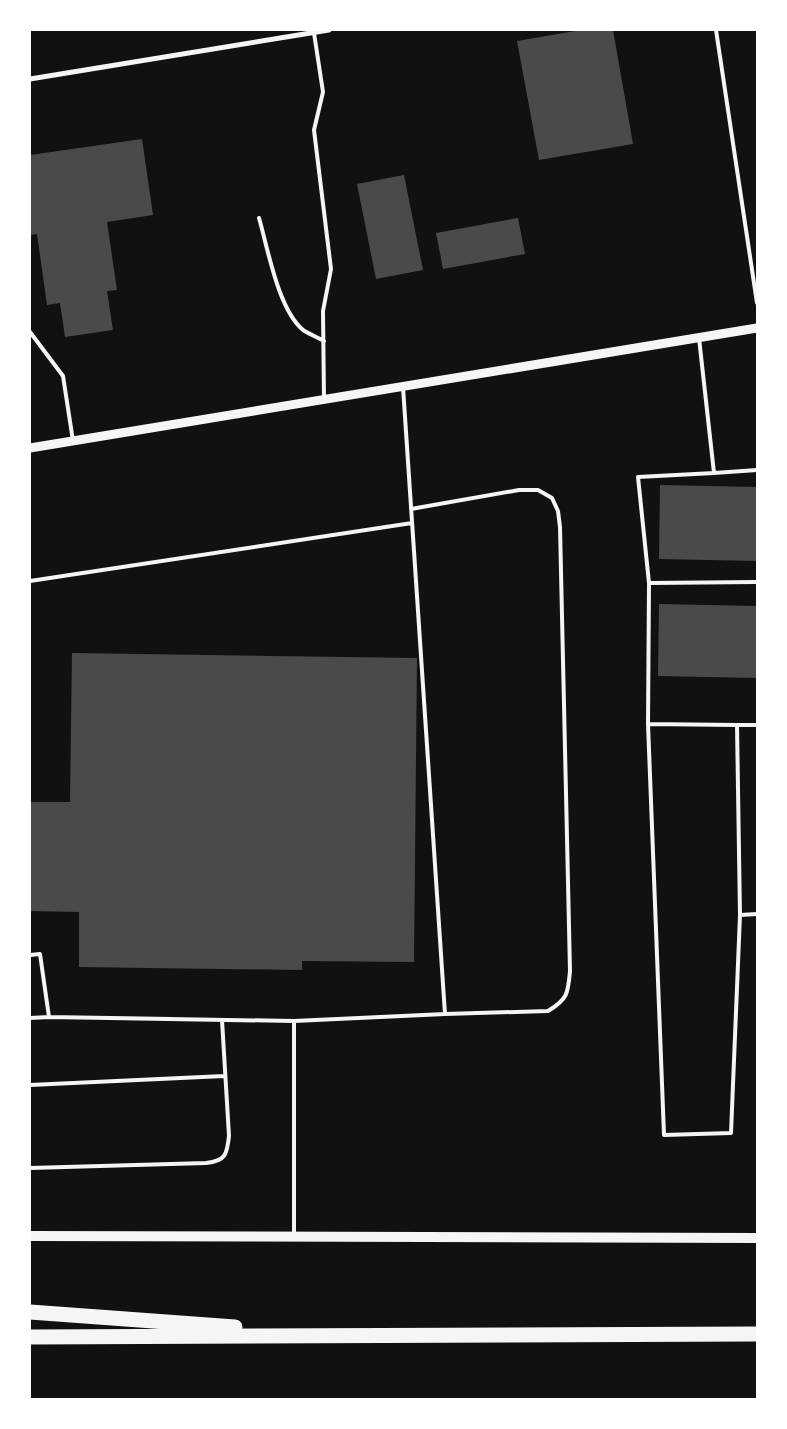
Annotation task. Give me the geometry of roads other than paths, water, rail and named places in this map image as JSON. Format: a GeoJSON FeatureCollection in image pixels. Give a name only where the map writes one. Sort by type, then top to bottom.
{"type":"FeatureCollection","features":[{"type":"Feature","properties":{"kind":"highway"},"geometry":{"type":"LineString","coordinates":[[30,1312],[346,1336]]}},
{"type":"Feature","properties":{"kind":"highway"},"geometry":{"type":"LineString","coordinates":[[30,1337],[757,1334]]}},
{"type":"Feature","properties":{"kind":"main road"},"geometry":{"type":"LineString","coordinates":[[30,1236],[757,1238]]}},
{"type":"Feature","properties":{"kind":"street"},"geometry":{"type":"LineString","coordinates":[[30,79],[329,30]]}},
{"type":"Feature","properties":{"kind":"street"},"geometry":{"type":"LineString","coordinates":[[30,448],[757,328]]}},
{"type":"Feature","properties":{"kind":"lane"},"geometry":{"type":"LineString","coordinates":[[716,30],[757,303]]}},
{"type":"Feature","properties":{"kind":"lane"},"geometry":{"type":"LineString","coordinates":[[314,32],[323,92],[314,130],[331,269],[324,311],[324,400]]}},
{"type":"Feature","properties":{"kind":"lane"},"geometry":{"type":"LineString","coordinates":[[259,218],[280,292],[286,306],[303,330],[324,341]]}},
{"type":"Feature","properties":{"kind":"lane"},"geometry":{"type":"LineString","coordinates":[[30,332],[63,376],[73,441]]}},
{"type":"Feature","properties":{"kind":"lane"},"geometry":{"type":"LineString","coordinates":[[699,338],[714,473]]}},
{"type":"Feature","properties":{"kind":"lane"},"geometry":{"type":"LineString","coordinates":[[403,387],[445,1014]]}},
{"type":"Feature","properties":{"kind":"lane"},"geometry":{"type":"LineString","coordinates":[[737,725],[740,915],[731,1133],[664,1135],[648,724],[649,583],[638,478],[757,470]]}},
{"type":"Feature","properties":{"kind":"lane"},"geometry":{"type":"LineString","coordinates":[[30,1018],[294,1021],[548,1011],[560,1004],[568,991],[570,971],[560,527],[558,511],[552,498],[538,490],[519,490],[411,510]]}},
{"type":"Feature","properties":{"kind":"lane"},"geometry":{"type":"LineString","coordinates":[[30,581],[412,523]]}},
{"type":"Feature","properties":{"kind":"lane"},"geometry":{"type":"LineString","coordinates":[[649,583],[757,582]]}},
{"type":"Feature","properties":{"kind":"lane"},"geometry":{"type":"LineString","coordinates":[[648,724],[757,725]]}},
{"type":"Feature","properties":{"kind":"lane"},"geometry":{"type":"LineString","coordinates":[[740,915],[757,914]]}},
{"type":"Feature","properties":{"kind":"lane"},"geometry":{"type":"LineString","coordinates":[[30,955],[40,954],[49,1017]]}},
{"type":"Feature","properties":{"kind":"lane"},"geometry":{"type":"LineString","coordinates":[[30,1168],[216,1162],[223,1158],[228,1148],[229,1136],[222,1020]]}},
{"type":"Feature","properties":{"kind":"lane"},"geometry":{"type":"LineString","coordinates":[[294,1021],[294,1236]]}},
{"type":"Feature","properties":{"kind":"lane"},"geometry":{"type":"LineString","coordinates":[[30,1085],[224,1076]]}}]}
